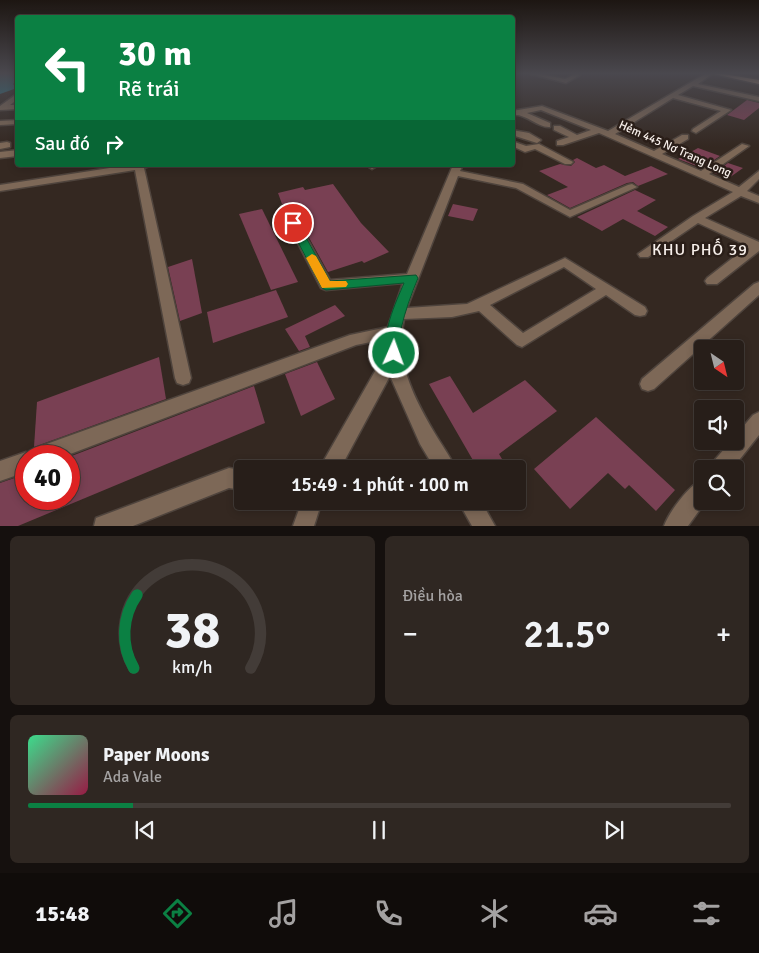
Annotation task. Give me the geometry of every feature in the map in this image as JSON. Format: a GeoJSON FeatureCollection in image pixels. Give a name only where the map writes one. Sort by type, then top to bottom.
{"type":"FeatureCollection","features":[{"type":"Feature","properties":{"kind":"street"},"geometry":{"type":"LineString","coordinates":[[15,99],[3,108],[15,107]]}},
{"type":"Feature","properties":{"kind":"street"},"geometry":{"type":"LineString","coordinates":[[609,134],[668,99]]}},
{"type":"Feature","properties":{"kind":"street"},"geometry":{"type":"LineString","coordinates":[[682,99],[727,110],[696,131]]}},
{"type":"Feature","properties":{"kind":"street","name":"Hẻm 445 Nơ Trang Long"},"geometry":{"type":"LineString","coordinates":[[517,113],[542,108],[609,134],[759,200]]}},
{"type":"Feature","properties":{"kind":"street"},"geometry":{"type":"LineString","coordinates":[[517,113],[547,125]]}},
{"type":"Feature","properties":{"kind":"street"},"geometry":{"type":"LineString","coordinates":[[1,123],[15,122]]}},
{"type":"Feature","properties":{"kind":"street"},"geometry":{"type":"LineString","coordinates":[[557,128],[577,138]]}},
{"type":"Feature","properties":{"kind":"street","name":"Hẻm 445 Nơ Trang Long"},"geometry":{"type":"LineString","coordinates":[[560,144],[599,130]]}},
{"type":"Feature","properties":{"kind":"street"},"geometry":{"type":"LineString","coordinates":[[515,133],[537,140]]}},
{"type":"Feature","properties":{"kind":"street"},"geometry":{"type":"LineString","coordinates":[[655,154],[685,137]]}},
{"type":"Feature","properties":{"kind":"street"},"geometry":{"type":"LineString","coordinates":[[515,144],[525,149],[536,146],[568,162]]}},
{"type":"Feature","properties":{"kind":"street"},"geometry":{"type":"LineString","coordinates":[[702,175],[745,146]]}},
{"type":"Feature","properties":{"kind":"street"},"geometry":{"type":"LineString","coordinates":[[0,156],[15,154]]}},
{"type":"Feature","properties":{"kind":"street"},"geometry":{"type":"LineString","coordinates":[[0,188],[136,167]]}},
{"type":"Feature","properties":{"kind":"street"},"geometry":{"type":"LineString","coordinates":[[143,167],[183,378]]}},
{"type":"Feature","properties":{"kind":"street"},"geometry":{"type":"LineString","coordinates":[[441,460],[410,406],[398,377],[394,353],[394,332],[398,314],[457,169],[524,188],[570,214],[632,187]]}},
{"type":"Feature","properties":{"kind":"street"},"geometry":{"type":"LineString","coordinates":[[644,254],[740,192],[759,174]]}},
{"type":"Feature","properties":{"kind":"street"},"geometry":{"type":"LineString","coordinates":[[285,208],[326,285],[412,278]]}},
{"type":"Feature","properties":{"kind":"street"},"geometry":{"type":"LineString","coordinates":[[697,218],[757,246],[712,281]]}},
{"type":"Feature","properties":{"kind":"street"},"geometry":{"type":"LineString","coordinates":[[398,314],[461,312],[481,305],[565,262],[640,311]]}},
{"type":"Feature","properties":{"kind":"street"},"geometry":{"type":"LineString","coordinates":[[648,384],[759,287]]}},
{"type":"Feature","properties":{"kind":"street"},"geometry":{"type":"LineString","coordinates":[[481,305],[522,341],[606,289]]}},
{"type":"Feature","properties":{"kind":"street"},"geometry":{"type":"LineString","coordinates":[[71,445],[355,339],[394,332]]}},
{"type":"Feature","properties":{"kind":"street"},"geometry":{"type":"LineString","coordinates":[[334,460],[394,353]]}},
{"type":"Feature","properties":{"kind":"street"},"geometry":{"type":"LineString","coordinates":[[727,460],[759,421]]}},
{"type":"Feature","properties":{"kind":"street"},"geometry":{"type":"LineString","coordinates":[[0,472],[15,466]]}},
{"type":"Feature","properties":{"kind":"street"},"geometry":{"type":"LineString","coordinates":[[104,526],[229,478],[234,479]]}},
{"type":"Feature","properties":{"kind":"street"},"geometry":{"type":"LineString","coordinates":[[674,526],[694,500]]}},
{"type":"Feature","properties":{"kind":"street"},"geometry":{"type":"LineString","coordinates":[[303,526],[309,510]]}},
{"type":"Feature","properties":{"kind":"street"},"geometry":{"type":"LineString","coordinates":[[474,510],[485,526]]}},
{"type":"Feature","properties":{"kind":"building"},"geometry":{"type":"Polygon","coordinates":[[[747,100],[759,103],[759,108],[744,120],[727,115],[747,100]]]}},
{"type":"Feature","properties":{"kind":"building"},"geometry":{"type":"Polygon","coordinates":[[[698,148],[720,156],[702,168],[678,159],[698,148]]]}},
{"type":"Feature","properties":{"kind":"building"},"geometry":{"type":"Polygon","coordinates":[[[577,158],[596,168],[604,165],[625,176],[651,166],[668,174],[638,186],[633,182],[627,183],[570,208],[547,195],[568,187],[539,171],[560,164],[571,166],[575,162],[573,160],[577,158]]]}},
{"type":"Feature","properties":{"kind":"building"},"geometry":{"type":"Polygon","coordinates":[[[728,163],[743,168],[729,178],[714,173],[728,163]]]}},
{"type":"Feature","properties":{"kind":"building"},"geometry":{"type":"Polygon","coordinates":[[[333,184],[361,223],[389,252],[364,263],[362,261],[328,272],[291,205],[282,204],[278,193],[303,187],[305,190],[333,184]]]}},
{"type":"Feature","properties":{"kind":"building"},"geometry":{"type":"Polygon","coordinates":[[[635,190],[656,200],[637,211],[668,227],[655,236],[623,219],[602,231],[577,217],[635,190]]]}},
{"type":"Feature","properties":{"kind":"building"},"geometry":{"type":"Polygon","coordinates":[[[453,204],[478,209],[473,221],[448,216],[453,204]]]}},
{"type":"Feature","properties":{"kind":"building"},"geometry":{"type":"Polygon","coordinates":[[[262,209],[298,282],[271,290],[239,214],[262,209]]]}},
{"type":"Feature","properties":{"kind":"building"},"geometry":{"type":"Polygon","coordinates":[[[192,259],[202,313],[180,321],[168,267],[192,259]]]}},
{"type":"Feature","properties":{"kind":"building"},"geometry":{"type":"Polygon","coordinates":[[[276,290],[288,317],[213,343],[207,312],[276,290]]]}},
{"type":"Feature","properties":{"kind":"building"},"geometry":{"type":"Polygon","coordinates":[[[335,305],[345,316],[305,336],[310,347],[299,351],[285,329],[335,305]]]}},
{"type":"Feature","properties":{"kind":"building"},"geometry":{"type":"Polygon","coordinates":[[[159,357],[166,399],[40,445],[34,445],[37,402],[159,357]]]}},
{"type":"Feature","properties":{"kind":"building"},"geometry":{"type":"Polygon","coordinates":[[[317,362],[335,399],[301,416],[285,374],[317,362]]]}},
{"type":"Feature","properties":{"kind":"building"},"geometry":{"type":"Polygon","coordinates":[[[450,376],[473,413],[525,380],[557,411],[499,454],[502,459],[473,460],[429,384],[450,376]]]}},
{"type":"Feature","properties":{"kind":"building"},"geometry":{"type":"Polygon","coordinates":[[[254,386],[265,423],[80,500],[80,453],[254,386]]]}},
{"type":"Feature","properties":{"kind":"building"},"geometry":{"type":"Polygon","coordinates":[[[596,417],[675,490],[656,511],[629,485],[625,489],[608,473],[570,509],[534,469],[596,417]]]}},
{"type":"Feature","properties":{"kind":"building"},"geometry":{"type":"Polygon","coordinates":[[[15,478],[15,510],[56,510],[18,526],[0,526],[0,483],[15,478]]]}},
{"type":"Feature","properties":{"kind":"slow traffic"},"geometry":{"type":"LineString","coordinates":[[312,258],[326,285],[342,284]]}},
{"type":"Feature","properties":{"kind":"district","name":"KHU PHỐ 39"},"geometry":{"type":"Point","coordinates":[700,250]}},
{"type":"Feature","properties":{"kind":"route"},"geometry":{"type":"LineString","coordinates":[[293,223],[326,285],[412,278],[398,314],[394,332],[394,353]]}}]}
